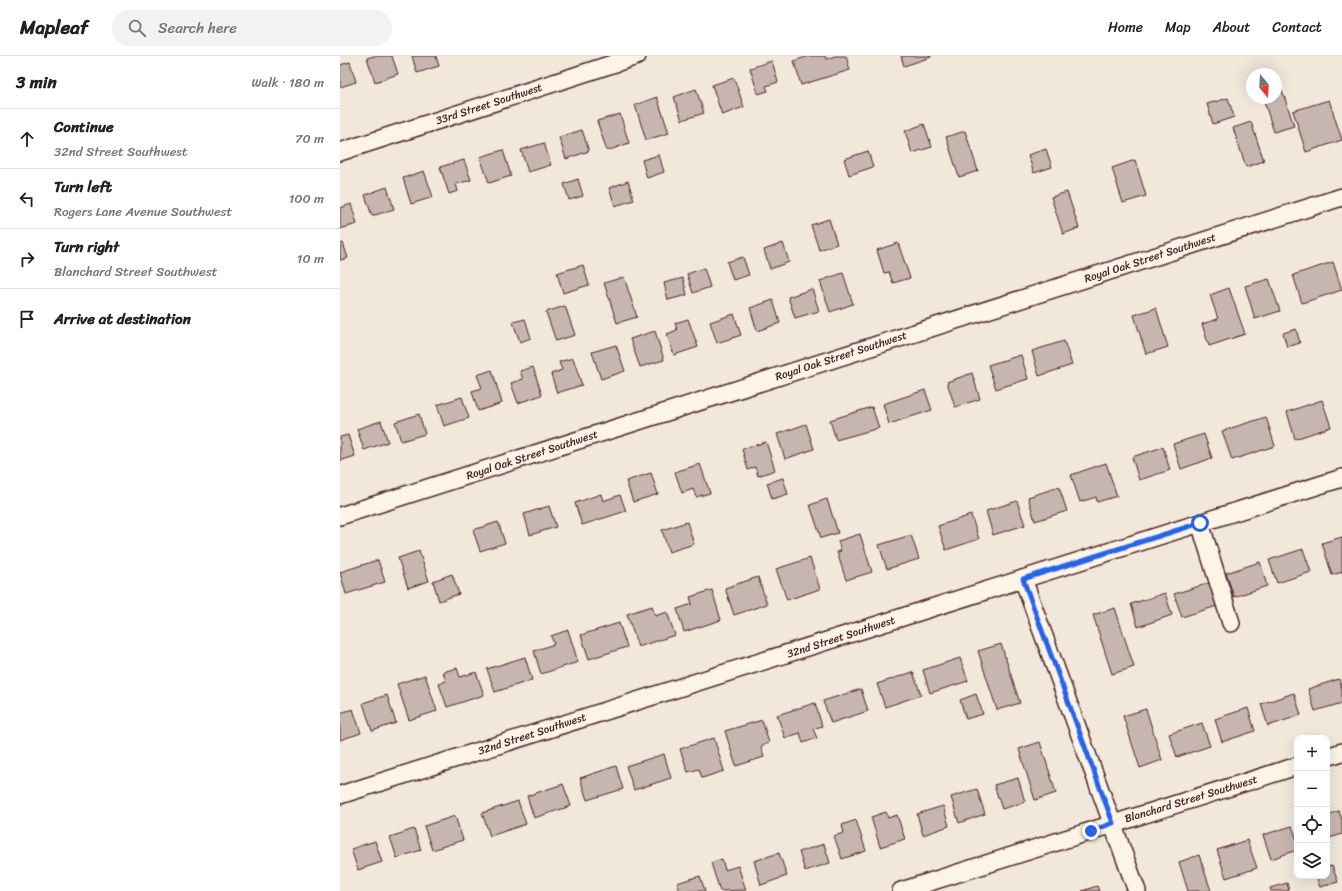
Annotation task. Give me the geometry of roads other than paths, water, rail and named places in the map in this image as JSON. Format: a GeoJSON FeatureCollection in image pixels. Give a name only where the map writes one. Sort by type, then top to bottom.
{"type":"FeatureCollection","features":[{"type":"Feature","properties":{"kind":"street","name":"33rd Street Southwest"},"geometry":{"type":"LineString","coordinates":[[340,152],[637,56]]}},
{"type":"Feature","properties":{"kind":"street","name":"Royal Oak Street Southwest"},"geometry":{"type":"LineString","coordinates":[[340,516],[1342,197]]}},
{"type":"Feature","properties":{"kind":"street","name":"32nd Street Southwest"},"geometry":{"type":"LineString","coordinates":[[340,795],[1342,478]]}},
{"type":"Feature","properties":{"kind":"street"},"geometry":{"type":"LineString","coordinates":[[1200,523],[1231,623]]}},
{"type":"Feature","properties":{"kind":"street"},"geometry":{"type":"LineString","coordinates":[[1023,579],[1137,891]]}},
{"type":"Feature","properties":{"kind":"street"},"geometry":{"type":"LineString","coordinates":[[1330,755],[1342,752]]}},
{"type":"Feature","properties":{"kind":"street","name":"Blanchard Street Southwest"},"geometry":{"type":"LineString","coordinates":[[901,891],[1294,767]]}}]}
